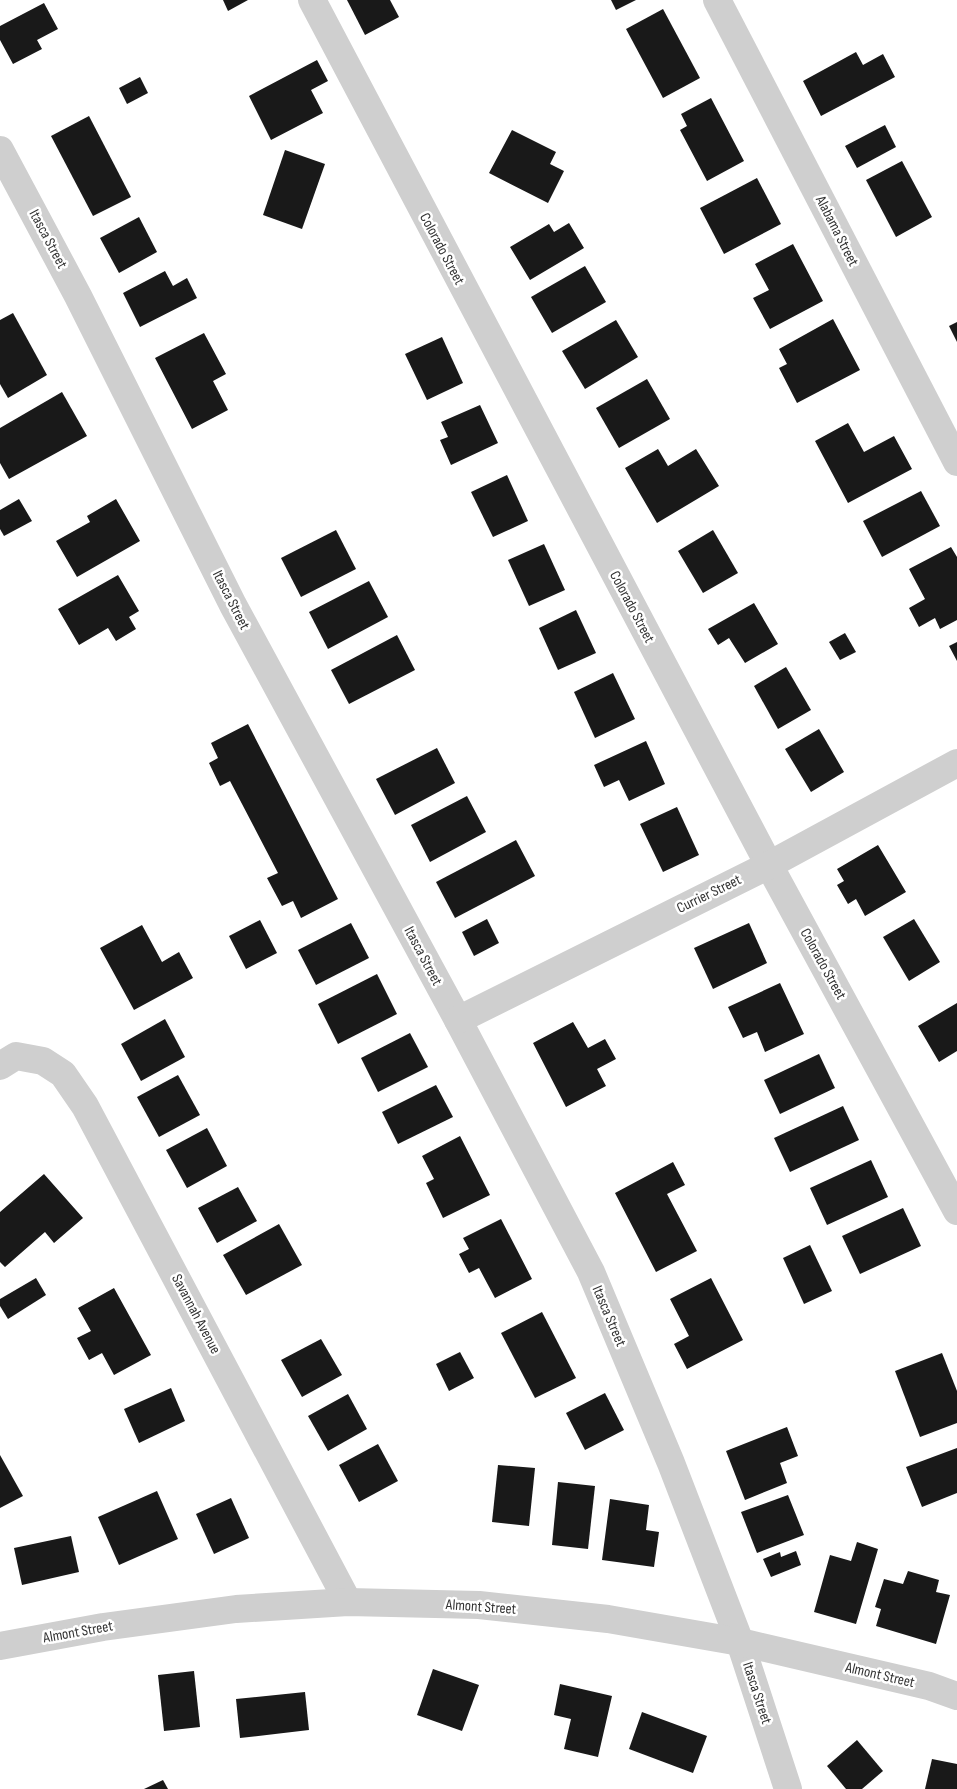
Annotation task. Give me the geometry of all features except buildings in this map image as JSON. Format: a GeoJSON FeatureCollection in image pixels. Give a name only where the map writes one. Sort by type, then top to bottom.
{"type":"FeatureCollection","features":[{"type":"Feature","properties":{"kind":"street","name":"Colorado Street"},"geometry":{"type":"LineString","coordinates":[[312,0],[769,865],[957,1211]]}},
{"type":"Feature","properties":{"kind":"street","name":"Alabama Street"},"geometry":{"type":"LineString","coordinates":[[717,0],[957,462]]}},
{"type":"Feature","properties":{"kind":"street","name":"Itasca Street"},"geometry":{"type":"LineString","coordinates":[[0,150],[78,296],[233,605],[458,1020],[591,1272],[671,1463],[740,1642],[788,1789]]}},
{"type":"Feature","properties":{"kind":"street","name":"Currier Street"},"geometry":{"type":"LineString","coordinates":[[458,1020],[769,865],[957,763]]}},
{"type":"Feature","properties":{"kind":"street","name":"Savannah Avenue"},"geometry":{"type":"LineString","coordinates":[[8,1061],[43,1061],[63,1074],[85,1106],[348,1602]]}},
{"type":"Feature","properties":{"kind":"street","name":"Almont Street"},"geometry":{"type":"LineString","coordinates":[[0,1646],[103,1627],[236,1609],[348,1602],[489,1606],[608,1619],[740,1642],[929,1686],[957,1696]]}}]}
